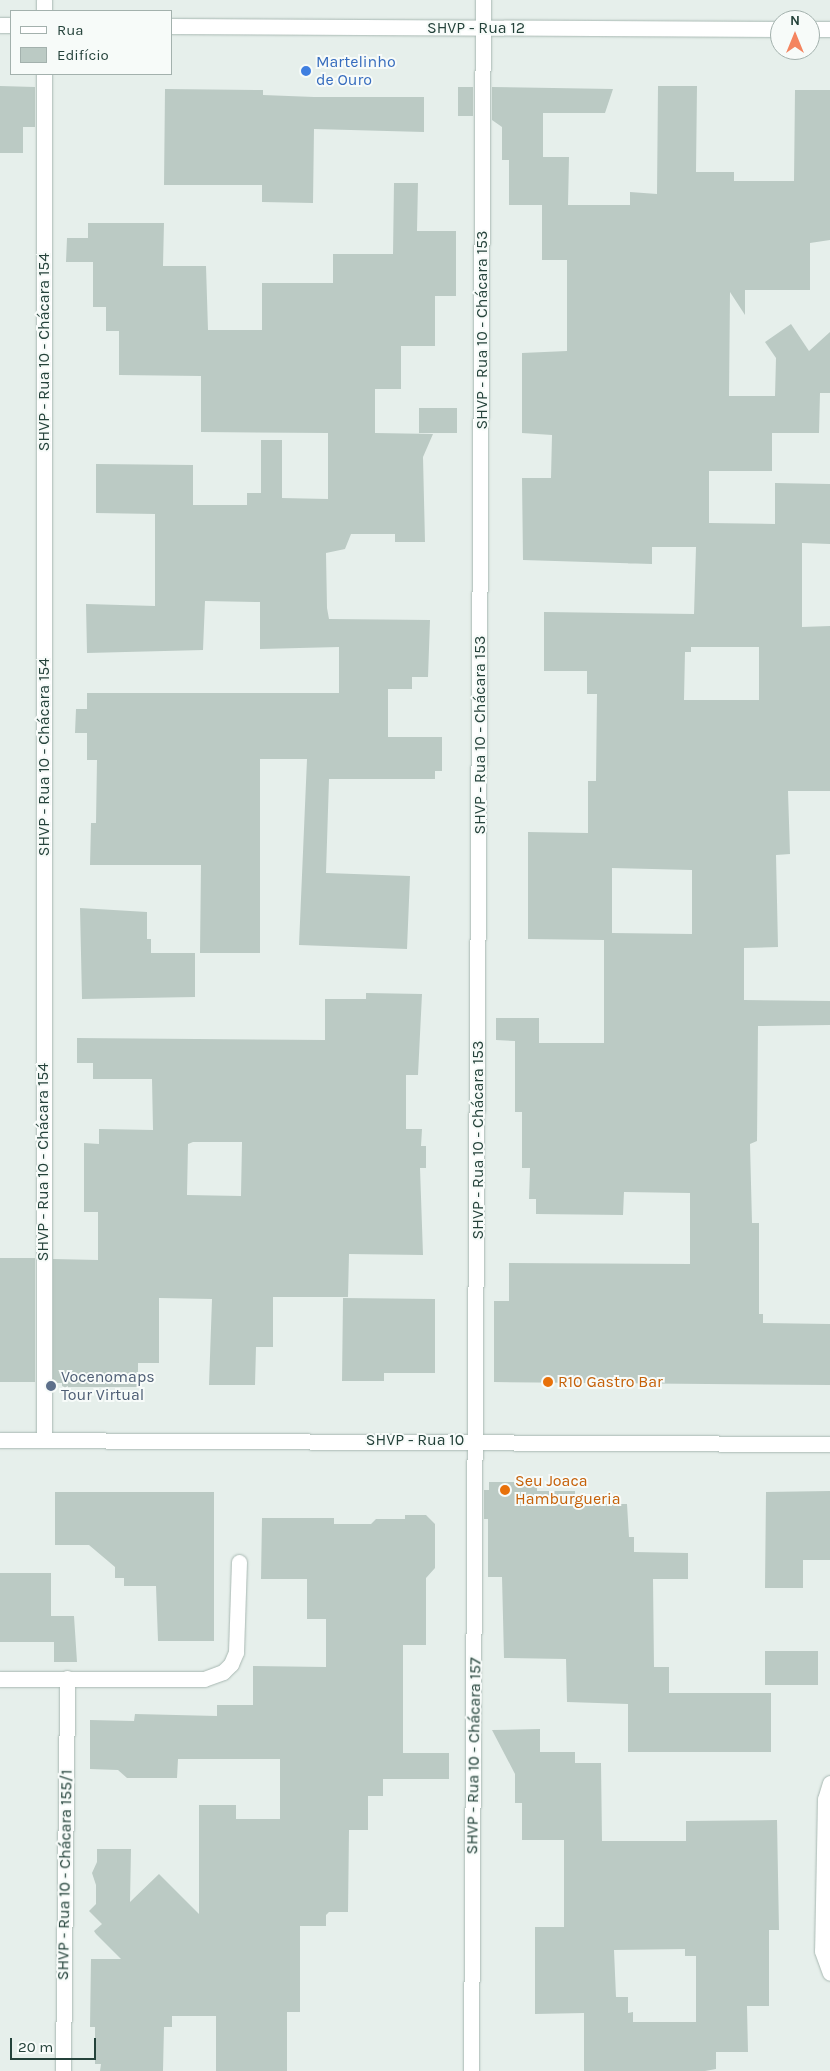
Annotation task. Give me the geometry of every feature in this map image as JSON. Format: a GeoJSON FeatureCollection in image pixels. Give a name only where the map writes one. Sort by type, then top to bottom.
{"type":"FeatureCollection","features":[{"type":"Feature","properties":{"kind":"street","name":"SHVP - Rua 10 - Chácara 153"},"geometry":{"type":"LineString","coordinates":[[476,1440],[483,0]]}},
{"type":"Feature","properties":{"kind":"street","name":"SHVP - Rua 12"},"geometry":{"type":"LineString","coordinates":[[172,26],[770,29]]}},
{"type":"Feature","properties":{"kind":"street","name":"SHVP - Rua 10 - Chácara 154"},"geometry":{"type":"LineString","coordinates":[[44,75],[44,1440]]}},
{"type":"Feature","properties":{"kind":"street","name":"SHVP - Rua 10"},"geometry":{"type":"LineString","coordinates":[[0,1440],[476,1440],[830,1444]]}},
{"type":"Feature","properties":{"kind":"street","name":"SHVP - Rua 10 - Chácara 157"},"geometry":{"type":"LineString","coordinates":[[470,2071],[476,1440]]}},
{"type":"Feature","properties":{"kind":"street"},"geometry":{"type":"LineString","coordinates":[[0,1679],[204,1680],[223,1672],[231,1664],[236,1652],[239,1562]]}},
{"type":"Feature","properties":{"kind":"street","name":"SHVP - Rua 10 - Chácara 155/1"},"geometry":{"type":"LineString","coordinates":[[63,2071],[67,1678]]}},
{"type":"Feature","properties":{"kind":"street"},"geometry":{"type":"LineString","coordinates":[[830,1783],[825,1799],[822,1951],[830,1973]]}},
{"type":"Feature","properties":{"kind":"building"},"geometry":{"type":"Polygon","coordinates":[[[0,86],[35,87],[35,127],[23,127],[23,153],[0,153],[0,86]]]}},
{"type":"Feature","properties":{"kind":"building"},"geometry":{"type":"Polygon","coordinates":[[[658,86],[697,86],[696,172],[734,172],[734,181],[794,181],[795,90],[830,90],[830,240],[810,243],[810,290],[745,290],[745,315],[730,292],[729,396],[775,396],[776,358],[765,342],[791,324],[809,351],[830,332],[830,393],[820,393],[819,433],[772,433],[772,471],[709,471],[709,523],[775,524],[775,483],[830,484],[830,544],[802,543],[802,627],[830,626],[830,791],[788,791],[790,854],[776,855],[778,947],[744,948],[744,1000],[830,1001],[830,1025],[758,1026],[757,1141],[750,1144],[752,1223],[759,1223],[759,1314],[763,1314],[763,1323],[830,1324],[830,1385],[494,1382],[494,1301],[509,1301],[509,1263],[690,1264],[690,1193],[624,1192],[623,1215],[536,1214],[536,1199],[529,1199],[530,1168],[522,1168],[522,1112],[515,1112],[515,1041],[496,1040],[496,1018],[539,1018],[539,1043],[604,1043],[604,940],[528,939],[528,832],[588,833],[588,781],[596,781],[597,694],[587,694],[587,671],[544,671],[544,612],[694,614],[696,547],[652,547],[652,564],[523,560],[522,478],[551,478],[552,435],[522,433],[522,353],[567,351],[567,260],[542,260],[542,205],[509,205],[509,160],[502,160],[502,127],[492,120],[492,87],[613,89],[605,113],[543,113],[543,157],[569,157],[568,205],[630,205],[630,192],[657,194],[658,86]],[[691,647],[691,652],[685,652],[684,700],[759,700],[759,647],[691,647]],[[612,868],[612,933],[692,934],[692,870],[612,868]]]}},
{"type":"Feature","properties":{"kind":"building"},"geometry":{"type":"Polygon","coordinates":[[[458,87],[473,87],[473,116],[458,116],[458,87]]]}},
{"type":"Feature","properties":{"kind":"building"},"geometry":{"type":"Polygon","coordinates":[[[165,89],[263,90],[263,95],[314,97],[424,97],[424,132],[314,129],[313,203],[262,202],[262,185],[164,185],[165,89]]]}},
{"type":"Feature","properties":{"kind":"building"},"geometry":{"type":"Polygon","coordinates":[[[394,183],[418,183],[417,231],[456,231],[456,296],[435,296],[435,346],[401,346],[401,389],[375,389],[375,433],[433,434],[423,457],[425,542],[395,542],[395,534],[351,534],[345,549],[326,553],[327,608],[329,619],[430,620],[428,677],[412,677],[412,689],[388,689],[388,737],[442,737],[442,771],[435,771],[435,779],[329,779],[326,873],[410,876],[407,949],[299,945],[307,759],[260,759],[260,953],[200,953],[201,865],[90,865],[91,823],[96,823],[97,760],[87,760],[87,733],[75,733],[76,709],[87,709],[87,693],[339,693],[339,647],[260,649],[260,602],[205,601],[203,650],[87,653],[86,604],[155,606],[155,514],[96,513],[96,464],[193,465],[193,505],[247,505],[247,493],[261,493],[261,440],[282,440],[282,498],[328,499],[328,433],[201,432],[201,376],[119,375],[119,331],[106,331],[106,307],[93,307],[93,262],[66,262],[67,238],[88,238],[88,223],[164,223],[163,266],[206,266],[208,330],[262,330],[262,283],[333,283],[333,254],[393,254],[394,183]]]}},
{"type":"Feature","properties":{"kind":"building"},"geometry":{"type":"Polygon","coordinates":[[[419,408],[457,408],[457,433],[419,433],[419,408]]]}},
{"type":"Feature","properties":{"kind":"building"},"geometry":{"type":"Polygon","coordinates":[[[80,908],[147,912],[147,939],[151,939],[151,953],[195,953],[195,997],[82,999],[80,908]]]}},
{"type":"Feature","properties":{"kind":"building"},"geometry":{"type":"Polygon","coordinates":[[[366,993],[422,994],[418,1075],[406,1075],[406,1129],[422,1129],[421,1146],[426,1146],[426,1168],[420,1168],[423,1255],[349,1254],[348,1297],[273,1297],[273,1347],[256,1347],[255,1385],[209,1385],[212,1299],[159,1298],[159,1363],[138,1363],[138,1387],[62,1387],[62,1383],[53,1383],[53,1259],[98,1260],[98,1212],[84,1212],[84,1143],[99,1144],[99,1129],[153,1130],[152,1079],[93,1079],[93,1063],[77,1063],[77,1038],[325,1040],[325,999],[366,999],[366,993]],[[193,1142],[188,1144],[187,1195],[241,1196],[242,1142],[193,1142]]]}},
{"type":"Feature","properties":{"kind":"building"},"geometry":{"type":"Polygon","coordinates":[[[0,1258],[35,1258],[35,1382],[0,1382],[0,1258]]]}},
{"type":"Feature","properties":{"kind":"building"},"geometry":{"type":"Polygon","coordinates":[[[343,1298],[435,1299],[435,1373],[384,1373],[384,1381],[342,1381],[343,1298]]]}},
{"type":"Feature","properties":{"kind":"building"},"geometry":{"type":"Polygon","coordinates":[[[489,1482],[537,1482],[537,1491],[575,1491],[575,1504],[627,1504],[629,1537],[634,1537],[634,1552],[688,1553],[688,1579],[653,1579],[654,1667],[669,1667],[669,1693],[771,1693],[771,1752],[628,1752],[628,1704],[567,1702],[566,1659],[504,1658],[502,1577],[488,1577],[488,1519],[484,1519],[484,1490],[489,1490],[489,1482]]]}},
{"type":"Feature","properties":{"kind":"building"},"geometry":{"type":"Polygon","coordinates":[[[830,1491],[830,1560],[803,1560],[803,1588],[765,1588],[766,1492],[830,1491]]]}},
{"type":"Feature","properties":{"kind":"building"},"geometry":{"type":"Polygon","coordinates":[[[55,1492],[214,1492],[214,1641],[158,1641],[156,1586],[124,1586],[124,1578],[115,1578],[115,1567],[89,1545],[55,1545],[55,1492]]]}},
{"type":"Feature","properties":{"kind":"building"},"geometry":{"type":"Polygon","coordinates":[[[405,1515],[426,1515],[435,1524],[435,1568],[426,1578],[426,1645],[403,1645],[403,1753],[449,1753],[449,1779],[383,1779],[383,1796],[368,1796],[368,1830],[349,1830],[348,1912],[329,1912],[326,1915],[326,1926],[300,1926],[300,2012],[287,2012],[287,2071],[216,2071],[216,2016],[172,2016],[172,2027],[164,2027],[163,2071],[100,2071],[101,2064],[95,2064],[95,2027],[90,2027],[91,1959],[121,1959],[94,1931],[102,1924],[89,1911],[96,1904],[96,1885],[92,1873],[97,1862],[97,1849],[131,1849],[130,1902],[159,1874],[199,1914],[199,1805],[236,1805],[236,1819],[280,1819],[280,1759],[178,1759],[177,1778],[127,1778],[118,1770],[90,1769],[90,1720],[134,1721],[135,1714],[217,1716],[217,1705],[253,1705],[253,1666],[326,1667],[326,1619],[307,1619],[307,1579],[261,1579],[262,1518],[334,1518],[334,1524],[371,1524],[376,1519],[405,1519],[405,1515]]]}},
{"type":"Feature","properties":{"kind":"building"},"geometry":{"type":"Polygon","coordinates":[[[0,1573],[51,1573],[51,1616],[74,1616],[77,1662],[54,1662],[54,1642],[0,1642],[0,1573]]]}},
{"type":"Feature","properties":{"kind":"building"},"geometry":{"type":"Polygon","coordinates":[[[765,1651],[818,1651],[818,1685],[765,1685],[765,1651]]]}},
{"type":"Feature","properties":{"kind":"building"},"geometry":{"type":"Polygon","coordinates":[[[540,1729],[540,1752],[575,1752],[575,1763],[601,1763],[602,1841],[686,1841],[686,1821],[777,1820],[779,1930],[769,1930],[769,2006],[747,2006],[748,2052],[716,2052],[716,2069],[705,2071],[584,2071],[584,2013],[535,2014],[535,1927],[564,1927],[564,1840],[522,1840],[522,1803],[515,1803],[515,1774],[492,1730],[540,1729]],[[685,1949],[614,1950],[616,1997],[628,1997],[628,2013],[633,2012],[633,2022],[696,2022],[696,1956],[685,1956],[685,1949]]]}},
{"type":"Feature","properties":{"kind":"place","name":"Martelinho de Ouro"},"geometry":{"type":"Point","coordinates":[306,71]}},
{"type":"Feature","properties":{"kind":"place","name":"R10 Gastro Bar"},"geometry":{"type":"Point","coordinates":[548,1382]}},
{"type":"Feature","properties":{"kind":"place","name":"Vocenomaps Tour Virtual"},"geometry":{"type":"Point","coordinates":[51,1386]}},
{"type":"Feature","properties":{"kind":"place","name":"Seu Joaca Hamburgueria"},"geometry":{"type":"Point","coordinates":[505,1490]}}]}
